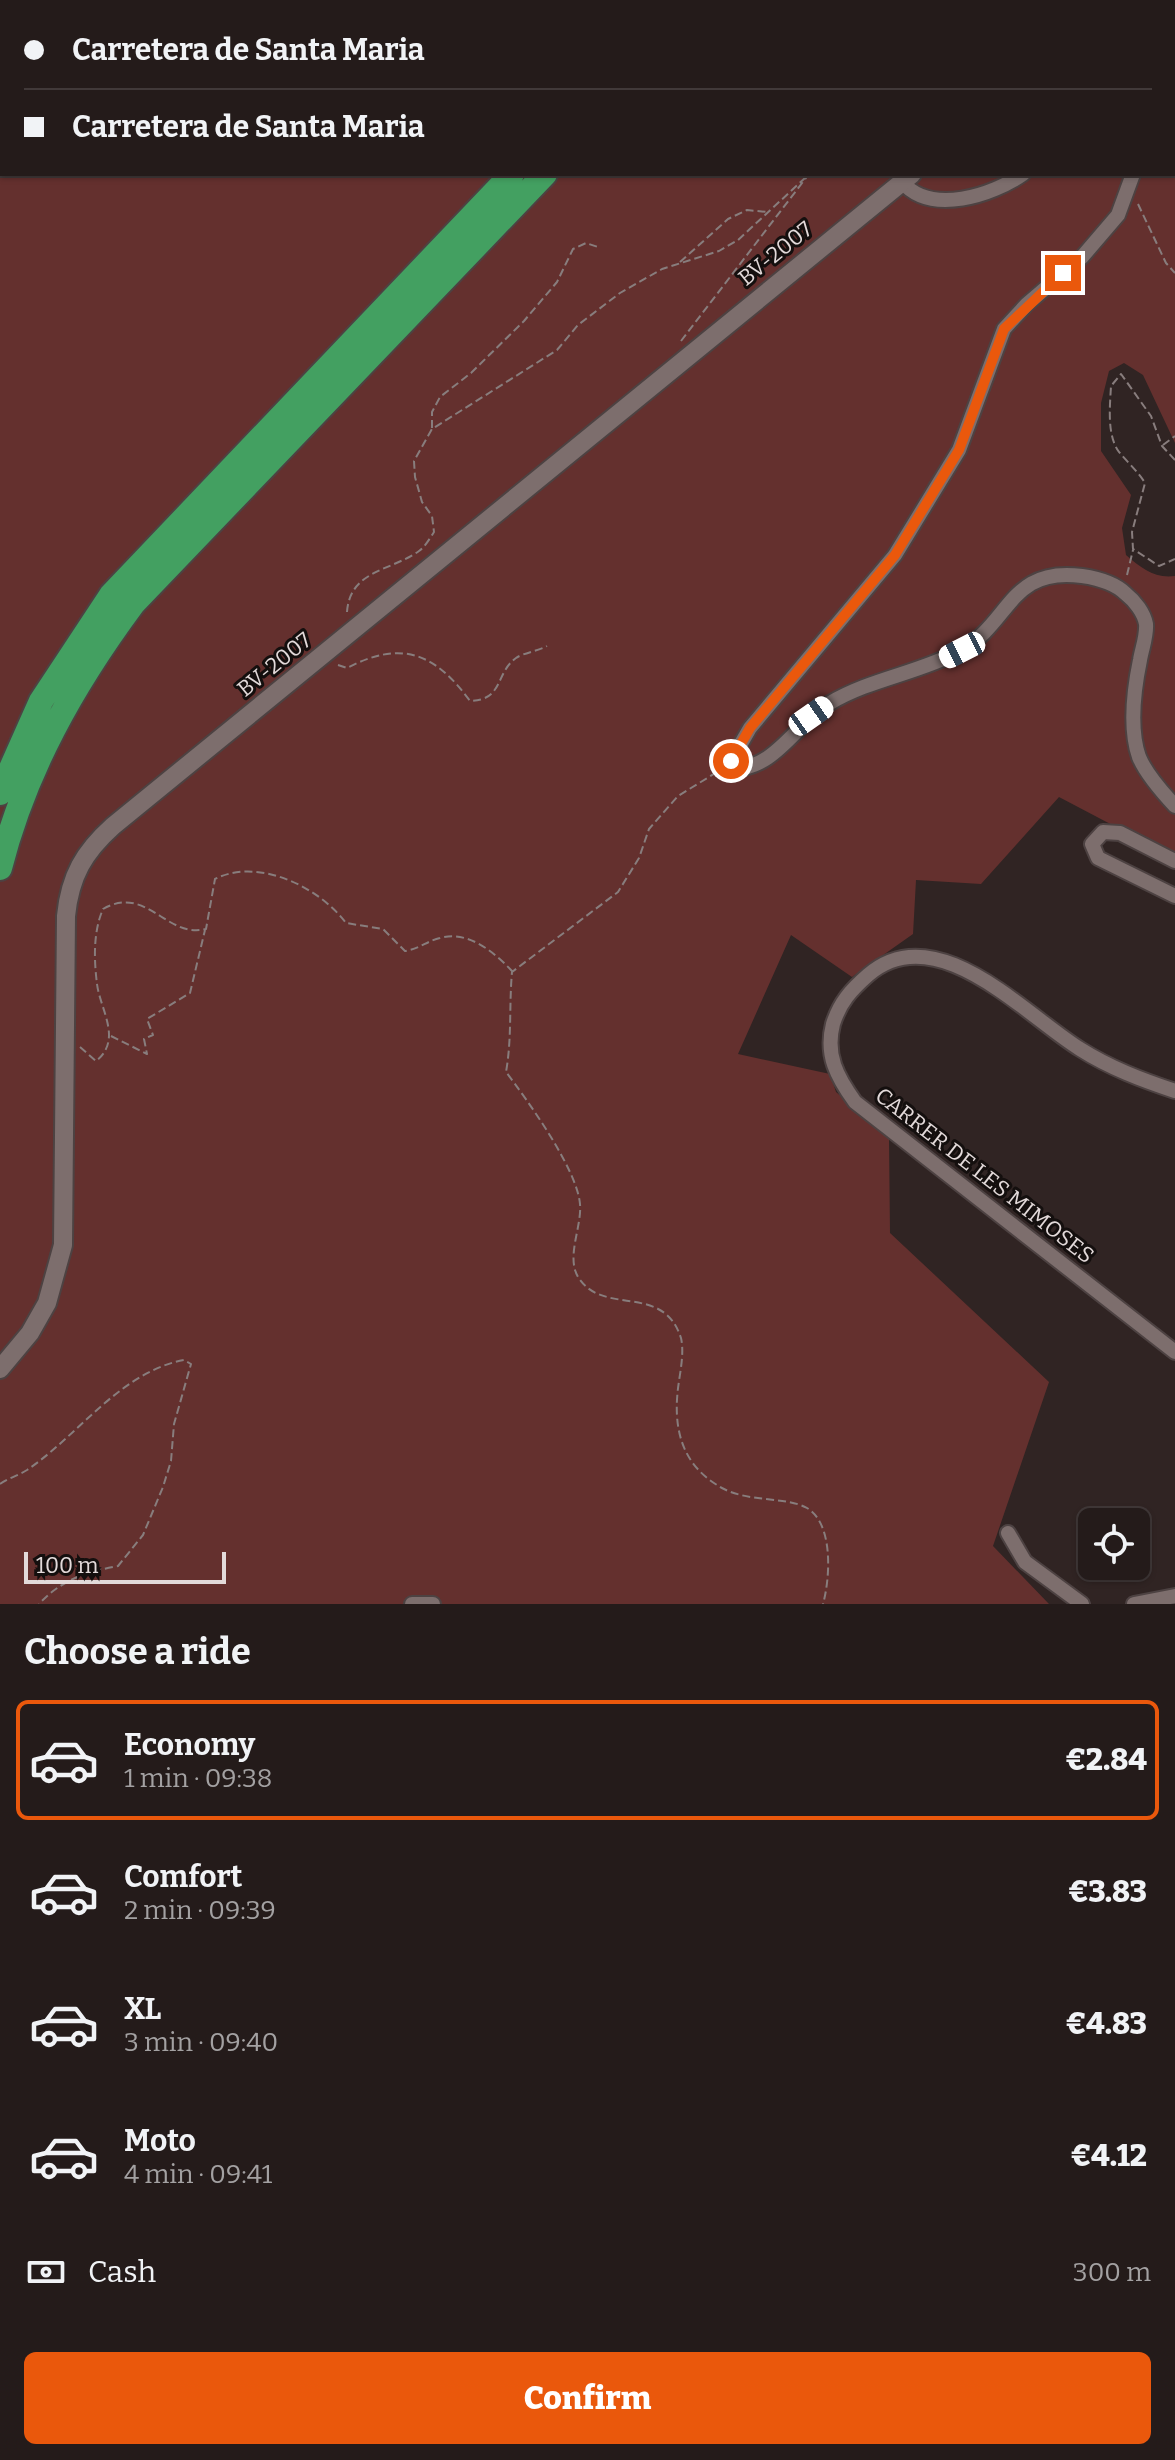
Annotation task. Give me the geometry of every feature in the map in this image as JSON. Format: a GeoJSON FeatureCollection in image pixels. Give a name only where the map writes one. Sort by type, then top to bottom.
{"type":"FeatureCollection","features":[{"type":"Feature","properties":{"kind":"highway"},"geometry":{"type":"LineString","coordinates":[[0,793],[41,701],[111,595],[510,176]]}},
{"type":"Feature","properties":{"kind":"highway"},"geometry":{"type":"LineString","coordinates":[[0,868],[30,777],[61,712],[95,655],[133,604],[543,176]]}},
{"type":"Feature","properties":{"kind":"street"},"geometry":{"type":"LineString","coordinates":[[907,178],[915,193],[952,198],[997,191],[1020,176]]}},
{"type":"Feature","properties":{"kind":"street"},"geometry":{"type":"LineString","coordinates":[[1133,176],[1128,196],[1118,215],[1082,257],[1027,304],[1004,329],[959,450],[895,555],[750,728],[731,761],[732,769],[748,769],[765,761],[811,716],[832,702],[929,666],[979,639],[1011,598],[1031,581],[1074,575],[1123,590],[1142,614],[1146,625],[1135,696],[1138,754],[1143,766],[1175,806]]}},
{"type":"Feature","properties":{"kind":"street","name":"BV-2007"},"geometry":{"type":"LineString","coordinates":[[0,1369],[30,1333],[47,1303],[63,1245],[66,916],[74,874],[89,850],[113,826],[907,178]]}},
{"type":"Feature","properties":{"kind":"street"},"geometry":{"type":"LineString","coordinates":[[1175,861],[1120,833],[1103,832],[1092,844],[1095,854],[1103,861],[1175,896]]}},
{"type":"Feature","properties":{"kind":"street","name":"CARRER DE LES MIMOSES"},"geometry":{"type":"LineString","coordinates":[[1175,1091],[1135,1078],[1079,1049],[972,972],[937,960],[910,959],[881,964],[839,1005],[828,1044],[838,1078],[855,1102],[1175,1352]]}},
{"type":"Feature","properties":{"kind":"street"},"geometry":{"type":"LineString","coordinates":[[1008,1533],[1025,1562],[1082,1604]]}},
{"type":"Feature","properties":{"kind":"street"},"geometry":{"type":"LineString","coordinates":[[1134,1604],[1175,1596]]}},
{"type":"Feature","properties":{"kind":"street"},"geometry":{"type":"LineString","coordinates":[[412,1604],[433,1604]]}},
{"type":"Feature","properties":{"kind":"path"},"geometry":{"type":"LineString","coordinates":[[350,633],[348,600],[355,585],[371,573],[421,550],[434,532],[432,516],[422,502],[414,461],[432,429],[557,350],[578,325],[620,293],[680,263],[719,251],[738,240],[805,178]]}},
{"type":"Feature","properties":{"kind":"path"},"geometry":{"type":"LineString","coordinates":[[680,362],[679,344],[686,331],[805,178]]}},
{"type":"Feature","properties":{"kind":"path"},"geometry":{"type":"LineString","coordinates":[[1128,196],[1137,203],[1166,263],[1175,273]]}},
{"type":"Feature","properties":{"kind":"path"},"geometry":{"type":"LineString","coordinates":[[680,263],[728,219],[747,210],[768,212]]}},
{"type":"Feature","properties":{"kind":"path"},"geometry":{"type":"LineString","coordinates":[[432,429],[432,412],[440,397],[471,373],[524,321],[557,282],[573,249],[586,243],[598,247]]}},
{"type":"Feature","properties":{"kind":"path"},"geometry":{"type":"LineString","coordinates":[[1123,590],[1133,549],[1132,532],[1145,483],[1134,464],[1117,451],[1112,429],[1111,386],[1121,374],[1151,416],[1162,446],[1175,460]]}},
{"type":"Feature","properties":{"kind":"path"},"geometry":{"type":"LineString","coordinates":[[1162,446],[1175,436]]}},
{"type":"Feature","properties":{"kind":"path"},"geometry":{"type":"LineString","coordinates":[[1133,549],[1159,566],[1175,559]]}},
{"type":"Feature","properties":{"kind":"path"},"geometry":{"type":"LineString","coordinates":[[325,654],[339,666],[347,668],[385,651],[409,653],[438,666],[470,701],[483,700],[497,688],[516,657],[547,646]]}},
{"type":"Feature","properties":{"kind":"path"},"geometry":{"type":"LineString","coordinates":[[512,972],[618,892],[639,858],[649,829],[678,796],[704,782],[731,761]]}},
{"type":"Feature","properties":{"kind":"path"},"geometry":{"type":"LineString","coordinates":[[110,1036],[147,1054],[144,1039],[153,1035],[147,1019],[190,993],[215,879],[236,872],[257,870],[304,890],[335,908],[346,923],[383,929],[405,951],[421,949],[438,938],[469,939],[500,958],[512,972],[509,1007],[512,1038],[506,1072],[541,1118],[580,1203],[575,1254],[579,1279],[611,1297],[654,1304],[673,1319],[682,1342],[674,1413],[679,1440],[694,1466],[723,1488],[751,1499],[806,1508],[820,1523],[831,1571],[823,1604]]}},
{"type":"Feature","properties":{"kind":"path"},"geometry":{"type":"LineString","coordinates":[[72,1045],[96,1061],[102,1056],[110,1036],[97,987],[95,949],[103,909],[132,900],[185,928],[206,929]]}},
{"type":"Feature","properties":{"kind":"path"},"geometry":{"type":"LineString","coordinates":[[0,1484],[27,1470],[115,1395],[168,1363],[184,1360],[191,1364],[174,1424],[171,1461],[143,1535],[118,1566],[80,1574],[49,1593],[39,1604]]}},
{"type":"Feature","properties":{"kind":"shaded area"},"geometry":{"type":"Polygon","coordinates":[[[0,176],[1175,176],[1175,443],[1143,375],[1124,363],[1109,371],[1101,403],[1101,451],[1131,495],[1122,528],[1126,555],[1155,574],[1175,576],[1175,858],[1059,797],[981,884],[916,880],[913,934],[852,977],[791,935],[738,1054],[830,1074],[836,1092],[889,1137],[890,1233],[1049,1382],[993,1546],[1049,1604],[0,1604],[0,176]]]}},
{"type":"Feature","properties":{"kind":"route"},"geometry":{"type":"LineString","coordinates":[[731,761],[750,728],[895,555],[959,450],[1004,329],[1063,273]]}}]}
